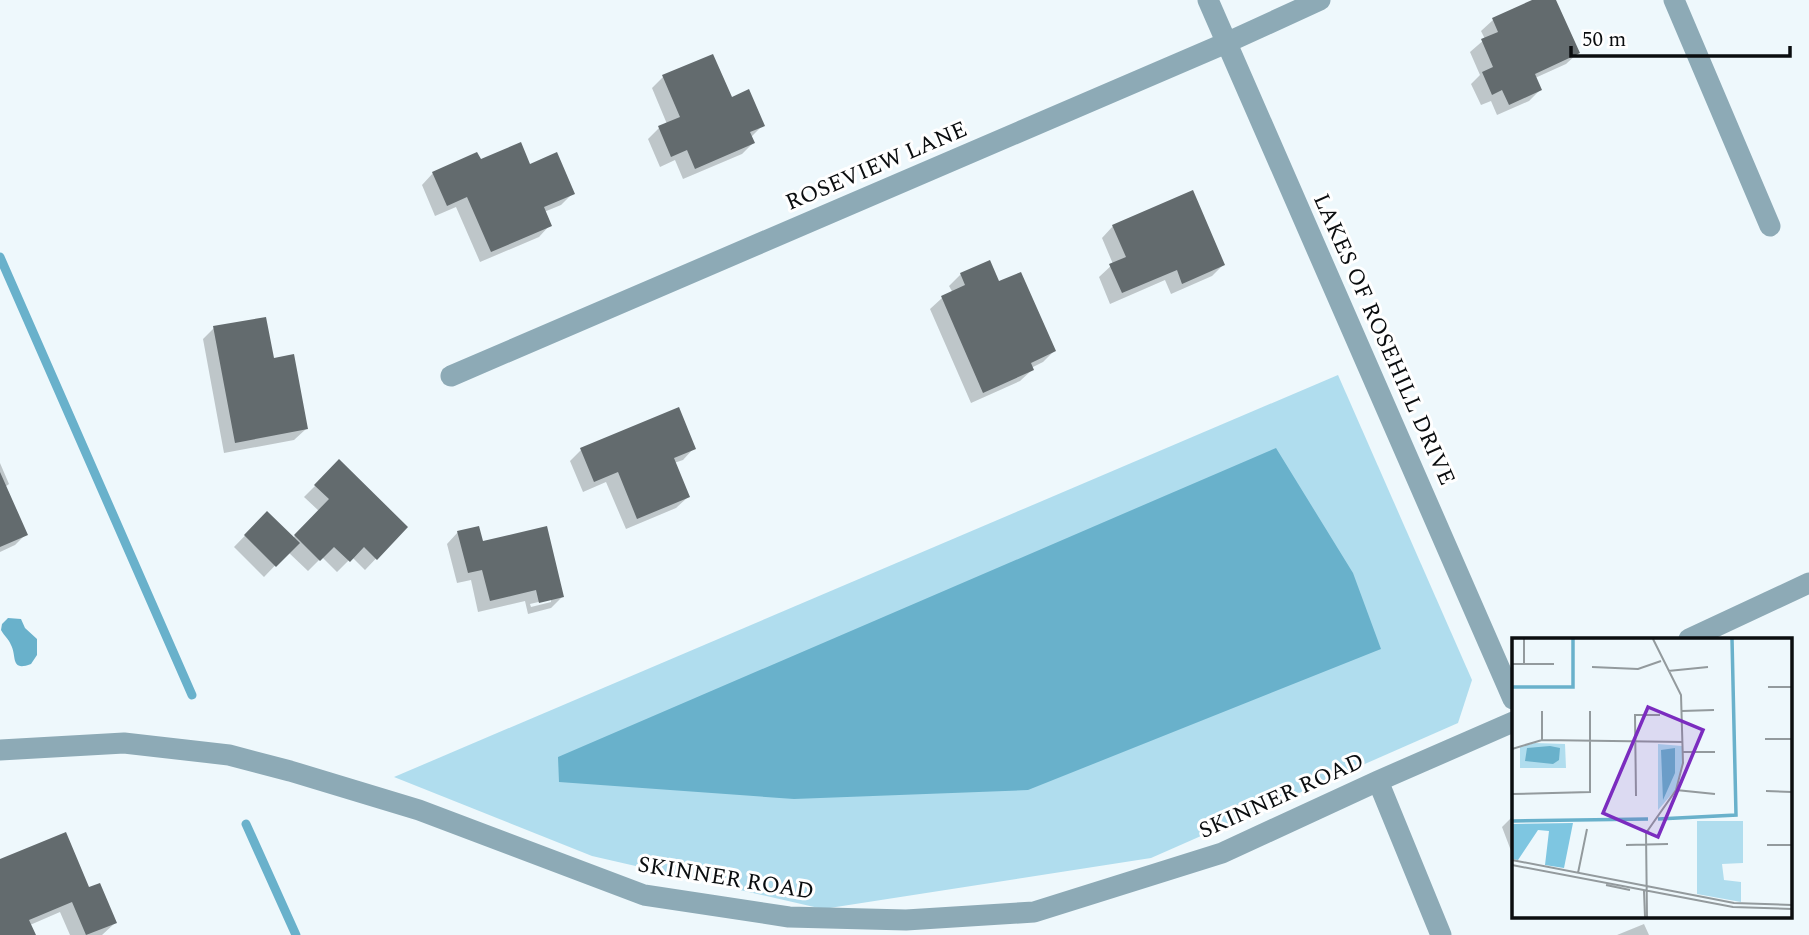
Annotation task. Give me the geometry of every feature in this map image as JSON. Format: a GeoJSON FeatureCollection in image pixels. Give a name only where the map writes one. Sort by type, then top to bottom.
{"type":"FeatureCollection","features":[{"type":"Feature","properties":{"kind":"street","name":"LAKES OF ROSEHILL DRIVE"},"geometry":{"type":"LineString","coordinates":[[1208,0],[1512,697]]}},
{"type":"Feature","properties":{"kind":"street","name":"ROSEVIEW LANE"},"geometry":{"type":"LineString","coordinates":[[451,376],[1226,43],[1320,0]]}},
{"type":"Feature","properties":{"kind":"street"},"geometry":{"type":"LineString","coordinates":[[1675,0],[1769,226]]}},
{"type":"Feature","properties":{"kind":"street"},"geometry":{"type":"LineString","coordinates":[[1691,638],[1809,583]]}},
{"type":"Feature","properties":{"kind":"street","name":"SKINNER ROAD"},"geometry":{"type":"LineString","coordinates":[[0,750],[124,743],[229,755],[419,810],[644,895],[790,926],[1034,912],[1222,853],[1512,722]]}},
{"type":"Feature","properties":{"kind":"street"},"geometry":{"type":"LineString","coordinates":[[1378,781],[1441,935]]}},
{"type":"Feature","properties":{"kind":"shaded area"},"geometry":{"type":"Polygon","coordinates":[[[1338,375],[1472,680],[1458,723],[1151,858],[823,909],[592,856],[394,777],[1338,375]]]}},
{"type":"Feature","properties":{"kind":"shaded area"},"geometry":{"type":"Polygon","coordinates":[[[1276,448],[1353,573],[1381,649],[1028,790],[794,799],[559,782],[558,757],[1276,448]]]}},
{"type":"Feature","properties":{"kind":"shaded area"},"geometry":{"type":"Polygon","coordinates":[[[8,618],[21,619],[25,628],[37,639],[37,655],[31,664],[20,666],[15,662],[13,649],[1,630],[2,624],[8,618]]]}},
{"type":"Feature","properties":{"kind":"building"},"geometry":{"type":"Polygon","coordinates":[[[1532,0],[1556,0],[1580,53],[1535,74],[1542,90],[1509,105],[1502,90],[1492,95],[1482,72],[1493,67],[1481,39],[1498,32],[1492,18],[1532,0]]]}},
{"type":"Feature","properties":{"kind":"building"},"geometry":{"type":"Polygon","coordinates":[[[713,54],[732,97],[749,89],[765,126],[750,132],[755,143],[695,169],[687,150],[671,157],[658,126],[680,117],[662,75],[713,54]]]}},
{"type":"Feature","properties":{"kind":"building"},"geometry":{"type":"Polygon","coordinates":[[[521,142],[530,164],[557,152],[575,194],[544,207],[552,226],[491,252],[467,197],[447,206],[432,172],[477,152],[481,159],[521,142]]]}},
{"type":"Feature","properties":{"kind":"building"},"geometry":{"type":"Polygon","coordinates":[[[1193,190],[1225,265],[1182,284],[1177,270],[1122,293],[1109,264],[1126,257],[1112,225],[1193,190]]]}},
{"type":"Feature","properties":{"kind":"building"},"geometry":{"type":"Polygon","coordinates":[[[990,260],[999,281],[1021,272],[1056,351],[1031,363],[1034,370],[983,393],[941,296],[965,285],[960,273],[990,260]]]}},
{"type":"Feature","properties":{"kind":"building"},"geometry":{"type":"Polygon","coordinates":[[[266,317],[274,358],[294,354],[308,429],[235,443],[213,326],[266,317]]]}},
{"type":"Feature","properties":{"kind":"building"},"geometry":{"type":"Polygon","coordinates":[[[679,407],[696,449],[674,458],[690,497],[637,519],[618,472],[594,482],[580,448],[679,407]]]}},
{"type":"Feature","properties":{"kind":"building"},"geometry":{"type":"Polygon","coordinates":[[[339,459],[408,527],[377,560],[364,547],[350,562],[334,547],[320,561],[294,535],[329,499],[314,485],[339,459]]]}},
{"type":"Feature","properties":{"kind":"building"},"geometry":{"type":"Polygon","coordinates":[[[0,472],[28,535],[0,547],[0,472]]]}},
{"type":"Feature","properties":{"kind":"building"},"geometry":{"type":"Polygon","coordinates":[[[267,511],[300,543],[276,567],[244,535],[267,511]]]}},
{"type":"Feature","properties":{"kind":"building"},"geometry":{"type":"Polygon","coordinates":[[[479,526],[483,541],[547,526],[564,597],[539,603],[536,590],[490,601],[482,570],[468,573],[457,531],[479,526]]]}},
{"type":"Feature","properties":{"kind":"building"},"geometry":{"type":"Polygon","coordinates":[[[66,832],[89,887],[100,883],[117,923],[86,935],[72,902],[29,920],[36,935],[0,935],[0,859],[66,832]]]}},
{"type":"Feature","properties":{"kind":"waterway"},"geometry":{"type":"LineString","coordinates":[[0,257],[192,695]]}},
{"type":"Feature","properties":{"kind":"waterway"},"geometry":{"type":"LineString","coordinates":[[246,824],[296,935]]}}]}
